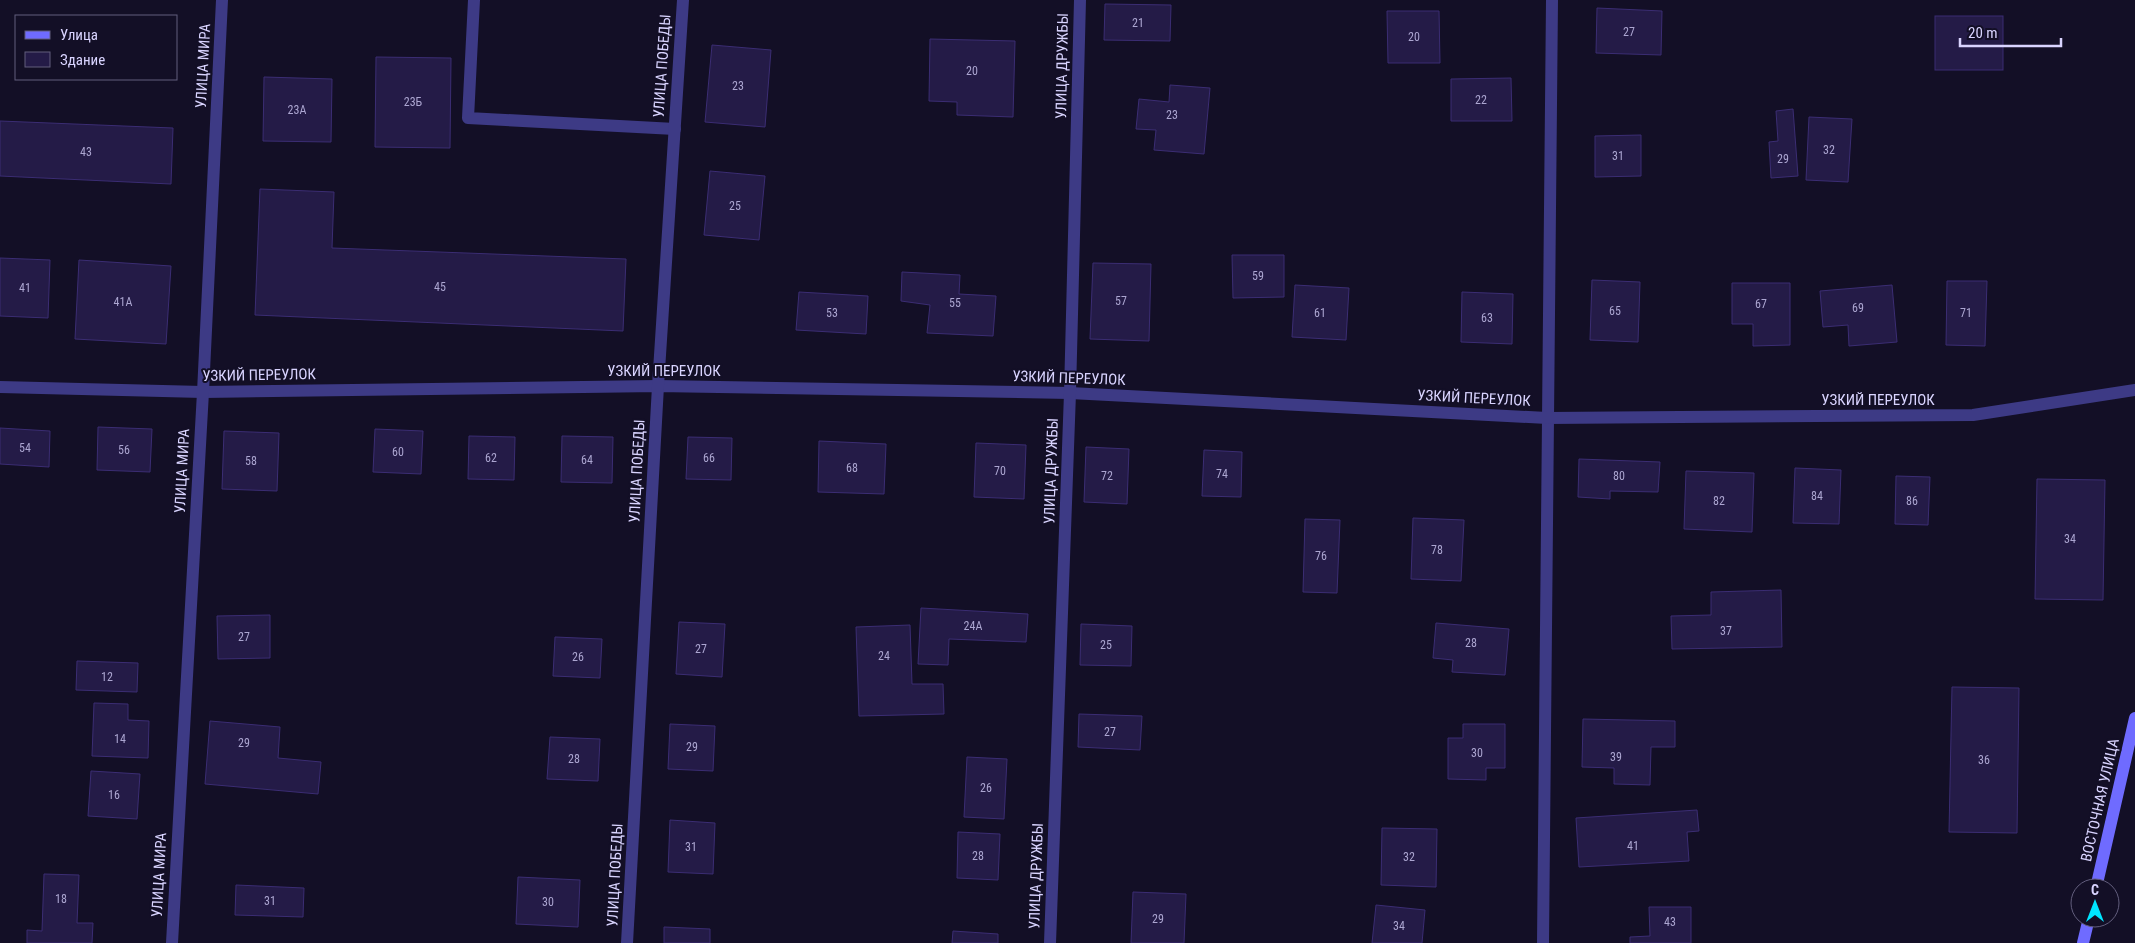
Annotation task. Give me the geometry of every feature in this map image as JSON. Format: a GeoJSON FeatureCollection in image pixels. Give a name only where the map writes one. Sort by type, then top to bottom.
{"type":"FeatureCollection","features":[{"type":"Feature","properties":{"kind":"street","name":"УЛИЦА МИРА"},"geometry":{"type":"LineString","coordinates":[[172,943],[203,392],[222,0]]}},
{"type":"Feature","properties":{"kind":"street"},"geometry":{"type":"LineString","coordinates":[[474,0],[468,118],[675,128]]}},
{"type":"Feature","properties":{"kind":"street","name":"УЛИЦА ПОБЕДЫ"},"geometry":{"type":"LineString","coordinates":[[627,943],[658,386],[683,0]]}},
{"type":"Feature","properties":{"kind":"street","name":"УЛИЦА ДРУЖБЫ"},"geometry":{"type":"LineString","coordinates":[[1050,943],[1070,393],[1080,0]]}},
{"type":"Feature","properties":{"kind":"street"},"geometry":{"type":"LineString","coordinates":[[1544,943],[1552,0]]}},
{"type":"Feature","properties":{"kind":"street","name":"УЗКИЙ ПЕРЕУЛОК"},"geometry":{"type":"LineString","coordinates":[[0,387],[203,392],[658,386],[1070,393],[1547,418],[1973,416],[2135,390]]}},
{"type":"Feature","properties":{"kind":"street","name":"ВОСТОЧНАЯ УЛИЦА"},"geometry":{"type":"LineString","coordinates":[[2098,878],[2135,718]]}},
{"type":"Feature","properties":{"kind":"street"},"geometry":{"type":"LineString","coordinates":[[2083,943],[2087,928]]}},
{"type":"Feature","properties":{"kind":"building"},"geometry":{"type":"Polygon","coordinates":[[[1105,4],[1171,5],[1170,41],[1104,40],[1105,4]]]}},
{"type":"Feature","properties":{"kind":"building"},"geometry":{"type":"Polygon","coordinates":[[[1597,8],[1662,11],[1661,55],[1596,53],[1597,8]]]}},
{"type":"Feature","properties":{"kind":"building"},"geometry":{"type":"Polygon","coordinates":[[[1387,11],[1439,11],[1440,63],[1388,63],[1387,11]]]}},
{"type":"Feature","properties":{"kind":"building"},"geometry":{"type":"Polygon","coordinates":[[[1935,16],[2003,16],[2003,70],[1935,70],[1935,16]]]}},
{"type":"Feature","properties":{"kind":"building"},"geometry":{"type":"Polygon","coordinates":[[[930,39],[1015,41],[1013,117],[957,115],[957,102],[929,101],[930,39]]]}},
{"type":"Feature","properties":{"kind":"building"},"geometry":{"type":"Polygon","coordinates":[[[712,45],[771,50],[765,127],[705,122],[712,45]]]}},
{"type":"Feature","properties":{"kind":"building"},"geometry":{"type":"Polygon","coordinates":[[[376,57],[451,58],[450,148],[375,147],[376,57]]]}},
{"type":"Feature","properties":{"kind":"building"},"geometry":{"type":"Polygon","coordinates":[[[264,77],[332,79],[331,142],[263,141],[264,77]]]}},
{"type":"Feature","properties":{"kind":"building"},"geometry":{"type":"Polygon","coordinates":[[[1511,78],[1512,121],[1451,121],[1451,79],[1511,78]]]}},
{"type":"Feature","properties":{"kind":"building"},"geometry":{"type":"Polygon","coordinates":[[[1170,85],[1210,88],[1204,154],[1154,150],[1156,130],[1136,129],[1139,99],[1169,102],[1170,85]]]}},
{"type":"Feature","properties":{"kind":"building"},"geometry":{"type":"Polygon","coordinates":[[[1793,109],[1798,176],[1771,178],[1769,142],[1778,141],[1776,111],[1793,109]]]}},
{"type":"Feature","properties":{"kind":"building"},"geometry":{"type":"Polygon","coordinates":[[[1809,117],[1852,119],[1848,182],[1806,180],[1809,117]]]}},
{"type":"Feature","properties":{"kind":"building"},"geometry":{"type":"Polygon","coordinates":[[[0,121],[173,128],[171,184],[0,176],[0,121]]]}},
{"type":"Feature","properties":{"kind":"building"},"geometry":{"type":"Polygon","coordinates":[[[1641,135],[1641,176],[1595,177],[1595,136],[1641,135]]]}},
{"type":"Feature","properties":{"kind":"building"},"geometry":{"type":"Polygon","coordinates":[[[710,171],[765,176],[759,240],[704,235],[710,171]]]}},
{"type":"Feature","properties":{"kind":"building"},"geometry":{"type":"Polygon","coordinates":[[[260,189],[334,192],[332,248],[626,259],[623,331],[255,315],[260,189]]]}},
{"type":"Feature","properties":{"kind":"building"},"geometry":{"type":"Polygon","coordinates":[[[1232,255],[1284,255],[1284,297],[1233,298],[1232,255]]]}},
{"type":"Feature","properties":{"kind":"building"},"geometry":{"type":"Polygon","coordinates":[[[0,258],[50,260],[48,318],[0,316],[0,258]]]}},
{"type":"Feature","properties":{"kind":"building"},"geometry":{"type":"Polygon","coordinates":[[[79,260],[171,266],[166,344],[75,339],[79,260]]]}},
{"type":"Feature","properties":{"kind":"building"},"geometry":{"type":"Polygon","coordinates":[[[1093,263],[1151,264],[1149,341],[1090,339],[1093,263]]]}},
{"type":"Feature","properties":{"kind":"building"},"geometry":{"type":"Polygon","coordinates":[[[902,272],[960,275],[959,294],[996,296],[993,336],[927,333],[930,305],[901,301],[902,272]]]}},
{"type":"Feature","properties":{"kind":"building"},"geometry":{"type":"Polygon","coordinates":[[[1592,280],[1640,282],[1638,342],[1590,340],[1592,280]]]}},
{"type":"Feature","properties":{"kind":"building"},"geometry":{"type":"Polygon","coordinates":[[[1947,281],[1987,281],[1985,346],[1946,345],[1947,281]]]}},
{"type":"Feature","properties":{"kind":"building"},"geometry":{"type":"Polygon","coordinates":[[[1732,283],[1790,283],[1790,345],[1753,346],[1753,324],[1732,324],[1732,283]]]}},
{"type":"Feature","properties":{"kind":"building"},"geometry":{"type":"Polygon","coordinates":[[[1295,285],[1349,288],[1346,340],[1292,337],[1295,285]]]}},
{"type":"Feature","properties":{"kind":"building"},"geometry":{"type":"Polygon","coordinates":[[[1892,285],[1897,342],[1849,346],[1848,325],[1823,327],[1820,291],[1892,285]]]}},
{"type":"Feature","properties":{"kind":"building"},"geometry":{"type":"Polygon","coordinates":[[[799,292],[868,296],[866,334],[796,330],[799,292]]]}},
{"type":"Feature","properties":{"kind":"building"},"geometry":{"type":"Polygon","coordinates":[[[1462,292],[1513,294],[1512,344],[1461,342],[1462,292]]]}},
{"type":"Feature","properties":{"kind":"building"},"geometry":{"type":"Polygon","coordinates":[[[98,427],[152,429],[150,472],[97,470],[98,427]]]}},
{"type":"Feature","properties":{"kind":"building"},"geometry":{"type":"Polygon","coordinates":[[[0,428],[50,431],[49,467],[0,464],[0,428]]]}},
{"type":"Feature","properties":{"kind":"building"},"geometry":{"type":"Polygon","coordinates":[[[375,429],[423,431],[421,474],[373,472],[375,429]]]}},
{"type":"Feature","properties":{"kind":"building"},"geometry":{"type":"Polygon","coordinates":[[[224,431],[279,433],[277,491],[222,489],[224,431]]]}},
{"type":"Feature","properties":{"kind":"building"},"geometry":{"type":"Polygon","coordinates":[[[469,436],[515,437],[514,480],[468,479],[469,436]]]}},
{"type":"Feature","properties":{"kind":"building"},"geometry":{"type":"Polygon","coordinates":[[[562,436],[613,437],[612,483],[561,482],[562,436]]]}},
{"type":"Feature","properties":{"kind":"building"},"geometry":{"type":"Polygon","coordinates":[[[688,437],[732,438],[731,480],[686,479],[688,437]]]}},
{"type":"Feature","properties":{"kind":"building"},"geometry":{"type":"Polygon","coordinates":[[[819,441],[886,444],[884,494],[818,492],[819,441]]]}},
{"type":"Feature","properties":{"kind":"building"},"geometry":{"type":"Polygon","coordinates":[[[976,443],[1026,445],[1024,499],[974,497],[976,443]]]}},
{"type":"Feature","properties":{"kind":"building"},"geometry":{"type":"Polygon","coordinates":[[[1086,447],[1129,449],[1127,504],[1084,502],[1086,447]]]}},
{"type":"Feature","properties":{"kind":"building"},"geometry":{"type":"Polygon","coordinates":[[[1204,450],[1242,452],[1241,497],[1202,496],[1204,450]]]}},
{"type":"Feature","properties":{"kind":"building"},"geometry":{"type":"Polygon","coordinates":[[[1579,459],[1660,462],[1658,492],[1610,491],[1610,499],[1578,497],[1579,459]]]}},
{"type":"Feature","properties":{"kind":"building"},"geometry":{"type":"Polygon","coordinates":[[[1795,468],[1841,470],[1839,524],[1793,523],[1795,468]]]}},
{"type":"Feature","properties":{"kind":"building"},"geometry":{"type":"Polygon","coordinates":[[[1686,471],[1754,473],[1752,532],[1684,529],[1686,471]]]}},
{"type":"Feature","properties":{"kind":"building"},"geometry":{"type":"Polygon","coordinates":[[[1896,476],[1930,477],[1928,525],[1895,524],[1896,476]]]}},
{"type":"Feature","properties":{"kind":"building"},"geometry":{"type":"Polygon","coordinates":[[[2037,479],[2105,480],[2103,600],[2035,599],[2037,479]]]}},
{"type":"Feature","properties":{"kind":"building"},"geometry":{"type":"Polygon","coordinates":[[[1413,518],[1464,520],[1461,581],[1411,579],[1413,518]]]}},
{"type":"Feature","properties":{"kind":"building"},"geometry":{"type":"Polygon","coordinates":[[[1305,519],[1340,520],[1337,593],[1303,592],[1305,519]]]}},
{"type":"Feature","properties":{"kind":"building"},"geometry":{"type":"Polygon","coordinates":[[[1781,590],[1782,647],[1672,649],[1671,616],[1711,615],[1711,592],[1781,590]]]}},
{"type":"Feature","properties":{"kind":"building"},"geometry":{"type":"Polygon","coordinates":[[[921,608],[1028,614],[1026,642],[949,639],[948,665],[918,664],[921,608]]]}},
{"type":"Feature","properties":{"kind":"building"},"geometry":{"type":"Polygon","coordinates":[[[270,615],[270,658],[218,659],[217,616],[270,615]]]}},
{"type":"Feature","properties":{"kind":"building"},"geometry":{"type":"Polygon","coordinates":[[[679,622],[725,624],[722,677],[676,674],[679,622]]]}},
{"type":"Feature","properties":{"kind":"building"},"geometry":{"type":"Polygon","coordinates":[[[1436,623],[1509,629],[1505,675],[1452,672],[1453,660],[1433,658],[1436,623]]]}},
{"type":"Feature","properties":{"kind":"building"},"geometry":{"type":"Polygon","coordinates":[[[1081,624],[1132,626],[1131,666],[1080,665],[1081,624]]]}},
{"type":"Feature","properties":{"kind":"building"},"geometry":{"type":"Polygon","coordinates":[[[910,625],[912,684],[943,684],[944,714],[859,716],[856,627],[910,625]]]}},
{"type":"Feature","properties":{"kind":"building"},"geometry":{"type":"Polygon","coordinates":[[[555,637],[602,639],[600,678],[553,676],[555,637]]]}},
{"type":"Feature","properties":{"kind":"building"},"geometry":{"type":"Polygon","coordinates":[[[77,661],[138,663],[137,692],[76,690],[77,661]]]}},
{"type":"Feature","properties":{"kind":"building"},"geometry":{"type":"Polygon","coordinates":[[[1952,687],[2019,688],[2017,833],[1949,832],[1952,687]]]}},
{"type":"Feature","properties":{"kind":"building"},"geometry":{"type":"Polygon","coordinates":[[[94,703],[128,704],[128,720],[149,721],[148,758],[92,756],[94,703]]]}},
{"type":"Feature","properties":{"kind":"building"},"geometry":{"type":"Polygon","coordinates":[[[1079,714],[1142,716],[1140,750],[1078,747],[1079,714]]]}},
{"type":"Feature","properties":{"kind":"building"},"geometry":{"type":"Polygon","coordinates":[[[1583,719],[1675,721],[1675,747],[1651,747],[1650,785],[1614,784],[1614,768],[1582,767],[1583,719]]]}},
{"type":"Feature","properties":{"kind":"building"},"geometry":{"type":"Polygon","coordinates":[[[210,721],[280,727],[278,758],[321,762],[318,794],[205,784],[210,721]]]}},
{"type":"Feature","properties":{"kind":"building"},"geometry":{"type":"Polygon","coordinates":[[[670,724],[715,726],[713,771],[668,769],[670,724]]]}},
{"type":"Feature","properties":{"kind":"building"},"geometry":{"type":"Polygon","coordinates":[[[1463,724],[1505,724],[1505,768],[1486,768],[1486,780],[1448,779],[1448,738],[1463,738],[1463,724]]]}},
{"type":"Feature","properties":{"kind":"building"},"geometry":{"type":"Polygon","coordinates":[[[550,737],[600,739],[598,781],[547,779],[550,737]]]}},
{"type":"Feature","properties":{"kind":"building"},"geometry":{"type":"Polygon","coordinates":[[[967,757],[1007,759],[1004,819],[964,817],[967,757]]]}},
{"type":"Feature","properties":{"kind":"building"},"geometry":{"type":"Polygon","coordinates":[[[91,771],[140,774],[137,819],[88,816],[91,771]]]}},
{"type":"Feature","properties":{"kind":"building"},"geometry":{"type":"Polygon","coordinates":[[[1697,810],[1699,831],[1687,832],[1689,861],[1579,867],[1576,818],[1697,810]]]}},
{"type":"Feature","properties":{"kind":"building"},"geometry":{"type":"Polygon","coordinates":[[[670,820],[715,823],[713,874],[668,872],[670,820]]]}},
{"type":"Feature","properties":{"kind":"building"},"geometry":{"type":"Polygon","coordinates":[[[1382,828],[1437,829],[1436,887],[1381,885],[1382,828]]]}},
{"type":"Feature","properties":{"kind":"building"},"geometry":{"type":"Polygon","coordinates":[[[958,832],[1000,834],[998,880],[957,878],[958,832]]]}},
{"type":"Feature","properties":{"kind":"building"},"geometry":{"type":"Polygon","coordinates":[[[44,874],[79,875],[77,923],[93,923],[92,943],[27,943],[27,930],[42,931],[44,874]]]}},
{"type":"Feature","properties":{"kind":"building"},"geometry":{"type":"Polygon","coordinates":[[[518,877],[580,880],[578,927],[516,924],[518,877]]]}},
{"type":"Feature","properties":{"kind":"building"},"geometry":{"type":"Polygon","coordinates":[[[236,885],[304,888],[303,917],[235,915],[236,885]]]}},
{"type":"Feature","properties":{"kind":"building"},"geometry":{"type":"Polygon","coordinates":[[[1133,892],[1186,894],[1184,943],[1131,943],[1133,892]]]}},
{"type":"Feature","properties":{"kind":"building"},"geometry":{"type":"Polygon","coordinates":[[[1376,905],[1425,910],[1422,943],[1372,943],[1376,905]]]}},
{"type":"Feature","properties":{"kind":"building"},"geometry":{"type":"Polygon","coordinates":[[[1649,907],[1691,907],[1691,943],[1630,943],[1630,937],[1650,936],[1649,907]]]}},
{"type":"Feature","properties":{"kind":"building"},"geometry":{"type":"Polygon","coordinates":[[[664,927],[710,929],[710,943],[664,943],[664,927]]]}},
{"type":"Feature","properties":{"kind":"building"},"geometry":{"type":"Polygon","coordinates":[[[953,931],[998,934],[998,943],[952,943],[953,931]]]}}]}
